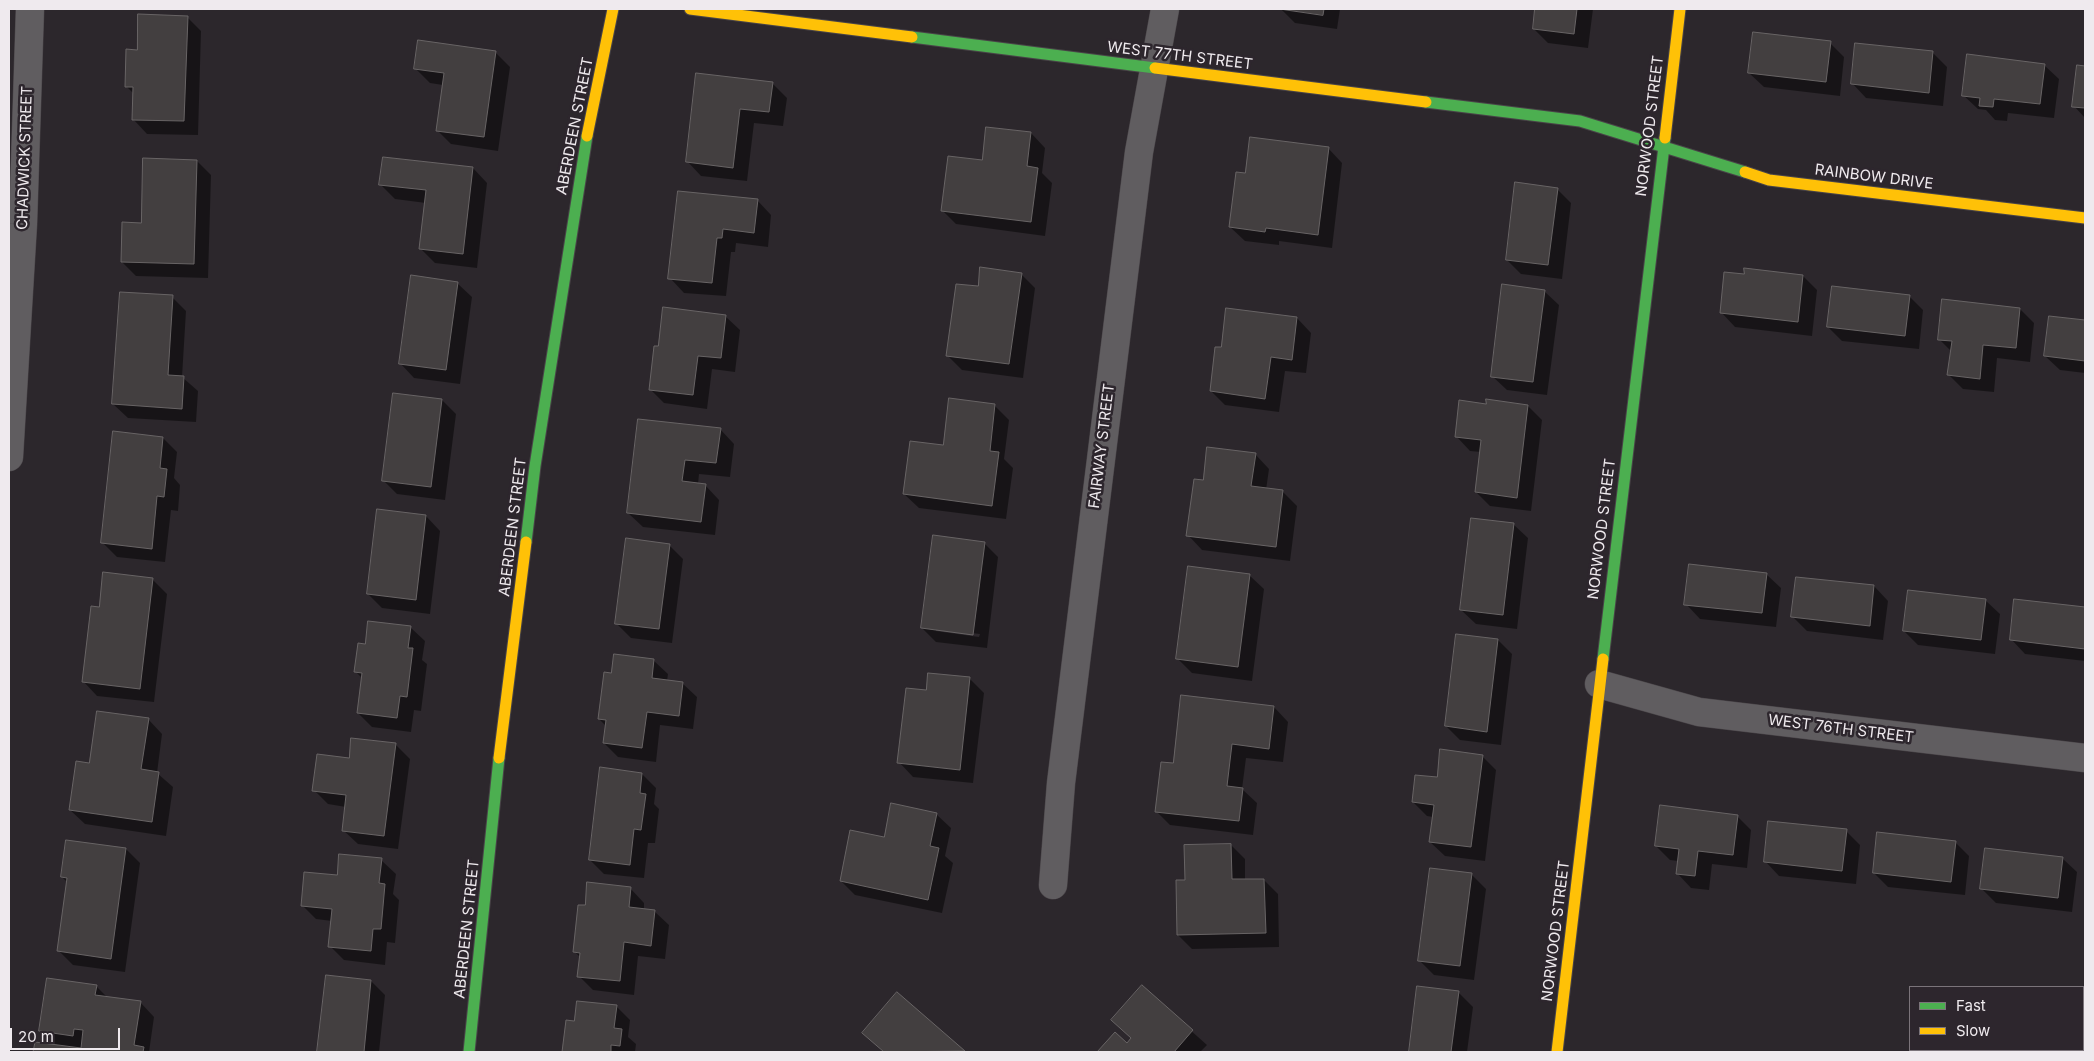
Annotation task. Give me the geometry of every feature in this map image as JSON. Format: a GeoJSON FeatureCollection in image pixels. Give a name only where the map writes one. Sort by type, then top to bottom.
{"type":"FeatureCollection","features":[{"type":"Feature","properties":{"kind":"street","name":"CHADWICK STREET"},"geometry":{"type":"LineString","coordinates":[[9,457],[23,224],[30,9]]}},
{"type":"Feature","properties":{"kind":"street","name":"ABERDEEN STREET"},"geometry":{"type":"LineString","coordinates":[[469,1052],[502,731],[535,466],[584,149],[613,9]]}},
{"type":"Feature","properties":{"kind":"street","name":"WEST 77TH STREET"},"geometry":{"type":"LineString","coordinates":[[690,9],[1580,121],[1663,147]]}},
{"type":"Feature","properties":{"kind":"street","name":"FAIRWAY STREET"},"geometry":{"type":"LineString","coordinates":[[1053,885],[1061,783],[1139,152],[1165,9]]}},
{"type":"Feature","properties":{"kind":"street","name":"NORWOOD STREET"},"geometry":{"type":"LineString","coordinates":[[1557,1052],[1680,9]]}},
{"type":"Feature","properties":{"kind":"street","name":"RAINBOW DRIVE"},"geometry":{"type":"LineString","coordinates":[[1663,147],[1769,180],[2085,218]]}},
{"type":"Feature","properties":{"kind":"street","name":"WEST 76TH STREET"},"geometry":{"type":"LineString","coordinates":[[1599,684],[1699,712],[2085,758]]}},
{"type":"Feature","properties":{"kind":"building"},"geometry":{"type":"Polygon","coordinates":[[[1280,9],[1324,9],[1323,15],[1280,9]]]}},
{"type":"Feature","properties":{"kind":"building"},"geometry":{"type":"Polygon","coordinates":[[[1535,9],[1577,9],[1574,34],[1533,29],[1535,9]]]}},
{"type":"Feature","properties":{"kind":"building"},"geometry":{"type":"Polygon","coordinates":[[[138,14],[188,16],[184,121],[132,120],[133,87],[125,87],[126,49],[137,50],[138,14]]]}},
{"type":"Feature","properties":{"kind":"building"},"geometry":{"type":"Polygon","coordinates":[[[1753,32],[1831,41],[1826,82],[1748,73],[1753,32]]]}},
{"type":"Feature","properties":{"kind":"building"},"geometry":{"type":"Polygon","coordinates":[[[418,40],[496,51],[484,137],[436,131],[444,73],[414,69],[418,40]]]}},
{"type":"Feature","properties":{"kind":"building"},"geometry":{"type":"Polygon","coordinates":[[[1855,43],[1933,51],[1929,93],[1851,84],[1855,43]]]}},
{"type":"Feature","properties":{"kind":"building"},"geometry":{"type":"Polygon","coordinates":[[[1967,54],[2045,64],[2040,104],[1994,99],[1993,107],[1979,106],[1980,98],[1962,96],[1967,54]]]}},
{"type":"Feature","properties":{"kind":"building"},"geometry":{"type":"Polygon","coordinates":[[[2077,65],[2085,66],[2085,108],[2072,107],[2077,65]]]}},
{"type":"Feature","properties":{"kind":"building"},"geometry":{"type":"Polygon","coordinates":[[[696,73],[773,82],[769,112],[740,109],[733,168],[686,162],[696,73]]]}},
{"type":"Feature","properties":{"kind":"building"},"geometry":{"type":"Polygon","coordinates":[[[986,127],[1031,132],[1027,166],[1038,168],[1031,222],[941,211],[948,156],[982,160],[986,127]]]}},
{"type":"Feature","properties":{"kind":"building"},"geometry":{"type":"Polygon","coordinates":[[[1250,137],[1329,147],[1318,235],[1266,228],[1265,232],[1229,227],[1236,172],[1245,173],[1250,137]]]}},
{"type":"Feature","properties":{"kind":"building"},"geometry":{"type":"Polygon","coordinates":[[[383,157],[473,167],[463,254],[419,249],[426,190],[379,185],[383,157]]]}},
{"type":"Feature","properties":{"kind":"building"},"geometry":{"type":"Polygon","coordinates":[[[143,158],[197,160],[194,264],[121,262],[122,222],[141,223],[143,158]]]}},
{"type":"Feature","properties":{"kind":"building"},"geometry":{"type":"Polygon","coordinates":[[[1515,182],[1558,188],[1548,265],[1506,260],[1515,182]]]}},
{"type":"Feature","properties":{"kind":"building"},"geometry":{"type":"Polygon","coordinates":[[[678,191],[758,199],[754,233],[723,229],[722,238],[717,238],[712,283],[668,279],[678,191]]]}},
{"type":"Feature","properties":{"kind":"building"},"geometry":{"type":"Polygon","coordinates":[[[980,267],[1022,273],[1009,364],[946,356],[956,284],[978,286],[980,267]]]}},
{"type":"Feature","properties":{"kind":"building"},"geometry":{"type":"Polygon","coordinates":[[[1744,268],[1803,275],[1798,322],[1720,313],[1724,272],[1744,274],[1744,268]]]}},
{"type":"Feature","properties":{"kind":"building"},"geometry":{"type":"Polygon","coordinates":[[[411,275],[458,282],[446,370],[399,364],[411,275]]]}},
{"type":"Feature","properties":{"kind":"building"},"geometry":{"type":"Polygon","coordinates":[[[1502,284],[1545,290],[1533,382],[1491,377],[1502,284]]]}},
{"type":"Feature","properties":{"kind":"building"},"geometry":{"type":"Polygon","coordinates":[[[1832,286],[1910,295],[1905,336],[1827,327],[1832,286]]]}},
{"type":"Feature","properties":{"kind":"building"},"geometry":{"type":"Polygon","coordinates":[[[120,292],[173,295],[168,375],[184,376],[182,409],[112,404],[120,292]]]}},
{"type":"Feature","properties":{"kind":"building"},"geometry":{"type":"Polygon","coordinates":[[[1942,299],[2020,308],[2016,348],[1983,345],[1980,379],[1947,375],[1952,341],[1938,340],[1942,299]]]}},
{"type":"Feature","properties":{"kind":"building"},"geometry":{"type":"Polygon","coordinates":[[[663,307],[726,315],[721,358],[698,356],[693,395],[649,390],[654,346],[658,346],[663,307]]]}},
{"type":"Feature","properties":{"kind":"building"},"geometry":{"type":"Polygon","coordinates":[[[1226,308],[1297,317],[1292,360],[1271,357],[1265,399],[1210,391],[1215,347],[1221,347],[1226,308]]]}},
{"type":"Feature","properties":{"kind":"building"},"geometry":{"type":"Polygon","coordinates":[[[2049,316],[2085,320],[2085,361],[2044,356],[2049,316]]]}},
{"type":"Feature","properties":{"kind":"building"},"geometry":{"type":"Polygon","coordinates":[[[393,393],[442,399],[431,487],[382,481],[393,393]]]}},
{"type":"Feature","properties":{"kind":"building"},"geometry":{"type":"Polygon","coordinates":[[[949,398],[995,404],[990,451],[999,452],[992,506],[903,494],[910,441],[943,445],[949,398]]]}},
{"type":"Feature","properties":{"kind":"building"},"geometry":{"type":"Polygon","coordinates":[[[1486,399],[1528,405],[1517,498],[1475,492],[1481,440],[1455,437],[1459,400],[1486,404],[1486,399]]]}},
{"type":"Feature","properties":{"kind":"building"},"geometry":{"type":"Polygon","coordinates":[[[638,419],[721,428],[716,463],[685,460],[682,481],[706,484],[701,522],[627,513],[638,419]]]}},
{"type":"Feature","properties":{"kind":"building"},"geometry":{"type":"Polygon","coordinates":[[[113,431],[163,437],[160,468],[167,469],[164,497],[157,496],[152,549],[101,543],[113,431]]]}},
{"type":"Feature","properties":{"kind":"building"},"geometry":{"type":"Polygon","coordinates":[[[1207,447],[1256,453],[1251,486],[1283,490],[1276,547],[1186,536],[1194,479],[1203,480],[1207,447]]]}},
{"type":"Feature","properties":{"kind":"building"},"geometry":{"type":"Polygon","coordinates":[[[377,509],[426,515],[416,600],[367,594],[377,509]]]}},
{"type":"Feature","properties":{"kind":"building"},"geometry":{"type":"Polygon","coordinates":[[[1471,518],[1514,523],[1503,615],[1460,610],[1471,518]]]}},
{"type":"Feature","properties":{"kind":"building"},"geometry":{"type":"Polygon","coordinates":[[[933,535],[985,542],[973,635],[921,628],[933,535]]]}},
{"type":"Feature","properties":{"kind":"building"},"geometry":{"type":"Polygon","coordinates":[[[626,538],[670,544],[659,629],[615,624],[626,538]]]}},
{"type":"Feature","properties":{"kind":"building"},"geometry":{"type":"Polygon","coordinates":[[[1689,564],[1767,573],[1762,613],[1684,605],[1689,564]]]}},
{"type":"Feature","properties":{"kind":"building"},"geometry":{"type":"Polygon","coordinates":[[[1188,566],[1250,574],[1238,667],[1176,659],[1188,566]]]}},
{"type":"Feature","properties":{"kind":"building"},"geometry":{"type":"Polygon","coordinates":[[[103,572],[153,578],[140,689],[82,682],[91,606],[99,607],[103,572]]]}},
{"type":"Feature","properties":{"kind":"building"},"geometry":{"type":"Polygon","coordinates":[[[1796,577],[1874,585],[1870,626],[1791,617],[1796,577]]]}},
{"type":"Feature","properties":{"kind":"building"},"geometry":{"type":"Polygon","coordinates":[[[1908,590],[1986,599],[1981,640],[1903,631],[1908,590]]]}},
{"type":"Feature","properties":{"kind":"building"},"geometry":{"type":"Polygon","coordinates":[[[2014,599],[2085,607],[2085,649],[2010,640],[2014,599]]]}},
{"type":"Feature","properties":{"kind":"building"},"geometry":{"type":"Polygon","coordinates":[[[368,621],[411,626],[408,648],[413,648],[407,697],[400,696],[397,718],[357,713],[362,673],[354,672],[358,643],[365,644],[368,621]]]}},
{"type":"Feature","properties":{"kind":"building"},"geometry":{"type":"Polygon","coordinates":[[[1456,634],[1498,639],[1487,732],[1445,726],[1456,634]]]}},
{"type":"Feature","properties":{"kind":"building"},"geometry":{"type":"Polygon","coordinates":[[[614,654],[654,659],[652,678],[683,682],[679,716],[647,712],[642,748],[603,743],[606,720],[598,719],[604,672],[611,673],[614,654]]]}},
{"type":"Feature","properties":{"kind":"building"},"geometry":{"type":"Polygon","coordinates":[[[928,673],[970,677],[960,770],[897,763],[906,688],[926,690],[928,673]]]}},
{"type":"Feature","properties":{"kind":"building"},"geometry":{"type":"Polygon","coordinates":[[[1181,695],[1274,706],[1269,749],[1232,744],[1227,786],[1243,788],[1239,821],[1155,812],[1161,762],[1173,763],[1181,695]]]}},
{"type":"Feature","properties":{"kind":"building"},"geometry":{"type":"Polygon","coordinates":[[[97,711],[149,718],[141,769],[159,772],[152,822],[69,810],[76,761],[89,763],[97,711]]]}},
{"type":"Feature","properties":{"kind":"building"},"geometry":{"type":"Polygon","coordinates":[[[351,738],[396,743],[384,836],[342,831],[346,795],[312,791],[317,754],[349,758],[351,738]]]}},
{"type":"Feature","properties":{"kind":"building"},"geometry":{"type":"Polygon","coordinates":[[[1440,749],[1483,755],[1471,847],[1429,842],[1434,805],[1412,802],[1415,775],[1437,777],[1440,749]]]}},
{"type":"Feature","properties":{"kind":"building"},"geometry":{"type":"Polygon","coordinates":[[[600,767],[642,773],[640,793],[646,794],[641,830],[634,829],[630,865],[589,860],[600,767]]]}},
{"type":"Feature","properties":{"kind":"building"},"geometry":{"type":"Polygon","coordinates":[[[891,803],[937,813],[930,846],[939,848],[928,900],[840,881],[850,830],[884,837],[891,803]]]}},
{"type":"Feature","properties":{"kind":"building"},"geometry":{"type":"Polygon","coordinates":[[[1660,805],[1738,815],[1733,855],[1698,851],[1695,876],[1676,874],[1679,849],[1655,846],[1660,805]]]}},
{"type":"Feature","properties":{"kind":"building"},"geometry":{"type":"Polygon","coordinates":[[[1768,821],[1847,829],[1842,871],[1764,862],[1768,821]]]}},
{"type":"Feature","properties":{"kind":"building"},"geometry":{"type":"Polygon","coordinates":[[[1877,832],[1956,841],[1951,882],[1873,873],[1877,832]]]}},
{"type":"Feature","properties":{"kind":"building"},"geometry":{"type":"Polygon","coordinates":[[[66,840],[126,848],[111,959],[57,951],[67,878],[61,877],[66,840]]]}},
{"type":"Feature","properties":{"kind":"building"},"geometry":{"type":"Polygon","coordinates":[[[1231,844],[1232,879],[1264,879],[1266,933],[1177,935],[1176,880],[1185,880],[1184,845],[1231,844]]]}},
{"type":"Feature","properties":{"kind":"building"},"geometry":{"type":"Polygon","coordinates":[[[1985,848],[2063,857],[2058,898],[1980,889],[1985,848]]]}},
{"type":"Feature","properties":{"kind":"building"},"geometry":{"type":"Polygon","coordinates":[[[339,854],[382,858],[379,883],[385,884],[381,929],[373,929],[371,951],[328,947],[332,909],[301,906],[304,872],[337,875],[339,854]]]}},
{"type":"Feature","properties":{"kind":"building"},"geometry":{"type":"Polygon","coordinates":[[[1430,868],[1472,873],[1460,966],[1418,961],[1430,868]]]}},
{"type":"Feature","properties":{"kind":"building"},"geometry":{"type":"Polygon","coordinates":[[[587,882],[631,887],[629,907],[655,910],[651,946],[624,942],[620,981],[577,977],[580,953],[573,952],[578,905],[585,905],[587,882]]]}},
{"type":"Feature","properties":{"kind":"building"},"geometry":{"type":"Polygon","coordinates":[[[326,975],[371,980],[364,1052],[317,1052],[326,975]]]}},
{"type":"Feature","properties":{"kind":"building"},"geometry":{"type":"Polygon","coordinates":[[[47,978],[97,985],[95,995],[141,1001],[134,1045],[144,1047],[143,1052],[33,1052],[35,1042],[81,1048],[83,1030],[74,1029],[73,1036],[39,1031],[47,978]]]}},
{"type":"Feature","properties":{"kind":"building"},"geometry":{"type":"Polygon","coordinates":[[[1142,985],[1193,1030],[1174,1052],[1097,1052],[1115,1032],[1127,1043],[1131,1038],[1111,1020],[1142,985]]]}},
{"type":"Feature","properties":{"kind":"building"},"geometry":{"type":"Polygon","coordinates":[[[1417,986],[1459,991],[1451,1052],[1409,1052],[1417,986]]]}},
{"type":"Feature","properties":{"kind":"building"},"geometry":{"type":"Polygon","coordinates":[[[897,992],[965,1051],[884,1052],[862,1033],[897,992]]]}},
{"type":"Feature","properties":{"kind":"building"},"geometry":{"type":"Polygon","coordinates":[[[577,1001],[617,1005],[614,1028],[622,1029],[620,1046],[611,1045],[611,1052],[562,1052],[566,1020],[574,1021],[577,1001]]]}},
{"type":"Feature","properties":{"kind":"traffic: fast"},"geometry":{"type":"LineString","coordinates":[[912,37],[1155,68]]}},
{"type":"Feature","properties":{"kind":"traffic: fast"},"geometry":{"type":"LineString","coordinates":[[1426,102],[1580,121],[1745,172]]}},
{"type":"Feature","properties":{"kind":"traffic: fast"},"geometry":{"type":"LineString","coordinates":[[526,542],[535,466],[587,136]]}},
{"type":"Feature","properties":{"kind":"traffic: fast"},"geometry":{"type":"LineString","coordinates":[[1603,659],[1665,138]]}},
{"type":"Feature","properties":{"kind":"traffic: fast"},"geometry":{"type":"LineString","coordinates":[[469,1052],[499,758]]}},
{"type":"Feature","properties":{"kind":"traffic: slow"},"geometry":{"type":"LineString","coordinates":[[587,136],[613,9]]}},
{"type":"Feature","properties":{"kind":"traffic: slow"},"geometry":{"type":"LineString","coordinates":[[690,9],[912,37]]}},
{"type":"Feature","properties":{"kind":"traffic: slow"},"geometry":{"type":"LineString","coordinates":[[1665,138],[1680,9]]}},
{"type":"Feature","properties":{"kind":"traffic: slow"},"geometry":{"type":"LineString","coordinates":[[1155,68],[1426,102]]}},
{"type":"Feature","properties":{"kind":"traffic: slow"},"geometry":{"type":"LineString","coordinates":[[1745,172],[1769,180],[2085,218]]}},
{"type":"Feature","properties":{"kind":"traffic: slow"},"geometry":{"type":"LineString","coordinates":[[499,758],[526,542]]}},
{"type":"Feature","properties":{"kind":"traffic: slow"},"geometry":{"type":"LineString","coordinates":[[1557,1052],[1603,659]]}}]}
